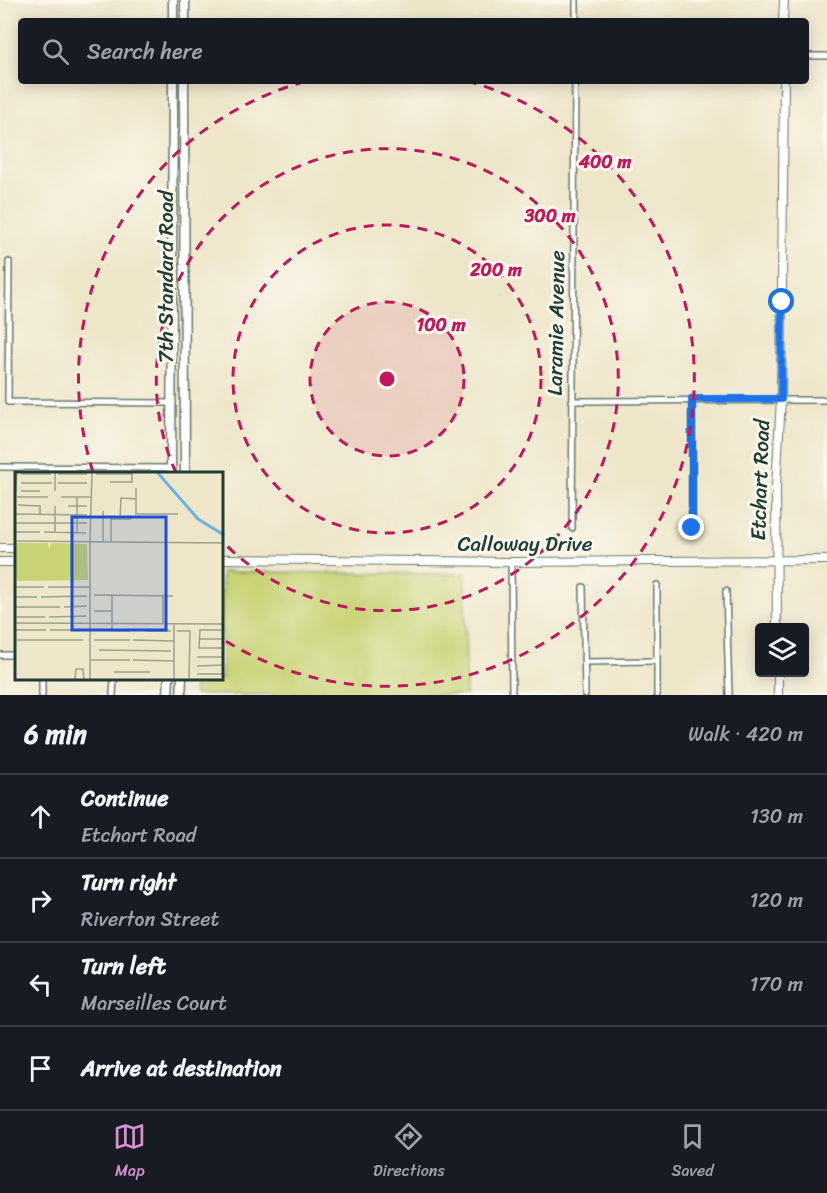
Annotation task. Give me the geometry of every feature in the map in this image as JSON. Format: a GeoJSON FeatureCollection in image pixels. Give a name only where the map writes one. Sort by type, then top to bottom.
{"type":"FeatureCollection","features":[{"type":"Feature","properties":{"kind":"main road"},"geometry":{"type":"LineString","coordinates":[[173,0],[173,18]]}},
{"type":"Feature","properties":{"kind":"main road"},"geometry":{"type":"LineString","coordinates":[[185,0],[185,18]]}},
{"type":"Feature","properties":{"kind":"main road","name":"7th Standard Road"},"geometry":{"type":"LineString","coordinates":[[171,471],[173,84]]}},
{"type":"Feature","properties":{"kind":"main road","name":"7th Standard Road"},"geometry":{"type":"LineString","coordinates":[[184,84],[185,472]]}},
{"type":"Feature","properties":{"kind":"main road"},"geometry":{"type":"LineString","coordinates":[[168,695],[169,680]]}},
{"type":"Feature","properties":{"kind":"main road"},"geometry":{"type":"LineString","coordinates":[[181,695],[182,680]]}},
{"type":"Feature","properties":{"kind":"street"},"geometry":{"type":"LineString","coordinates":[[576,0],[576,18]]}},
{"type":"Feature","properties":{"kind":"street"},"geometry":{"type":"LineString","coordinates":[[783,18],[784,0]]}},
{"type":"Feature","properties":{"kind":"street"},"geometry":{"type":"LineString","coordinates":[[809,56],[827,56]]}},
{"type":"Feature","properties":{"kind":"street","name":"Laramie Avenue"},"geometry":{"type":"LineString","coordinates":[[572,528],[575,84]]}},
{"type":"Feature","properties":{"kind":"street","name":"Etchart Road"},"geometry":{"type":"LineString","coordinates":[[777,623],[776,488],[781,399],[784,84]]}},
{"type":"Feature","properties":{"kind":"street"},"geometry":{"type":"LineString","coordinates":[[9,262],[8,402],[172,403]]}},
{"type":"Feature","properties":{"kind":"street"},"geometry":{"type":"LineString","coordinates":[[0,339],[7,338]]}},
{"type":"Feature","properties":{"kind":"street"},"geometry":{"type":"LineString","coordinates":[[692,399],[692,528]]}},
{"type":"Feature","properties":{"kind":"street"},"geometry":{"type":"LineString","coordinates":[[572,401],[827,400]]}},
{"type":"Feature","properties":{"kind":"street"},"geometry":{"type":"LineString","coordinates":[[0,467],[171,471]]}},
{"type":"Feature","properties":{"kind":"street","name":"Calloway Drive"},"geometry":{"type":"LineString","coordinates":[[224,559],[511,562],[827,560]]}},
{"type":"Feature","properties":{"kind":"street"},"geometry":{"type":"LineString","coordinates":[[511,562],[512,695]]}},
{"type":"Feature","properties":{"kind":"street"},"geometry":{"type":"LineString","coordinates":[[657,585],[657,695]]}},
{"type":"Feature","properties":{"kind":"street"},"geometry":{"type":"LineString","coordinates":[[583,586],[585,695]]}},
{"type":"Feature","properties":{"kind":"street"},"geometry":{"type":"LineString","coordinates":[[726,591],[729,695]]}},
{"type":"Feature","properties":{"kind":"street"},"geometry":{"type":"LineString","coordinates":[[0,655],[15,654]]}},
{"type":"Feature","properties":{"kind":"street"},"geometry":{"type":"LineString","coordinates":[[585,662],[657,661]]}},
{"type":"Feature","properties":{"kind":"street"},"geometry":{"type":"LineString","coordinates":[[778,677],[778,695]]}},
{"type":"Feature","properties":{"kind":"street"},"geometry":{"type":"LineString","coordinates":[[113,695],[114,680]]}},
{"type":"Feature","properties":{"kind":"green space"},"geometry":{"type":"Polygon","coordinates":[[[224,572],[465,574],[466,695],[194,695],[194,680],[224,680],[224,572]]]}},
{"type":"Feature","properties":{"kind":"route"},"geometry":{"type":"LineString","coordinates":[[692,528],[692,399],[781,399],[782,302]]}}]}
